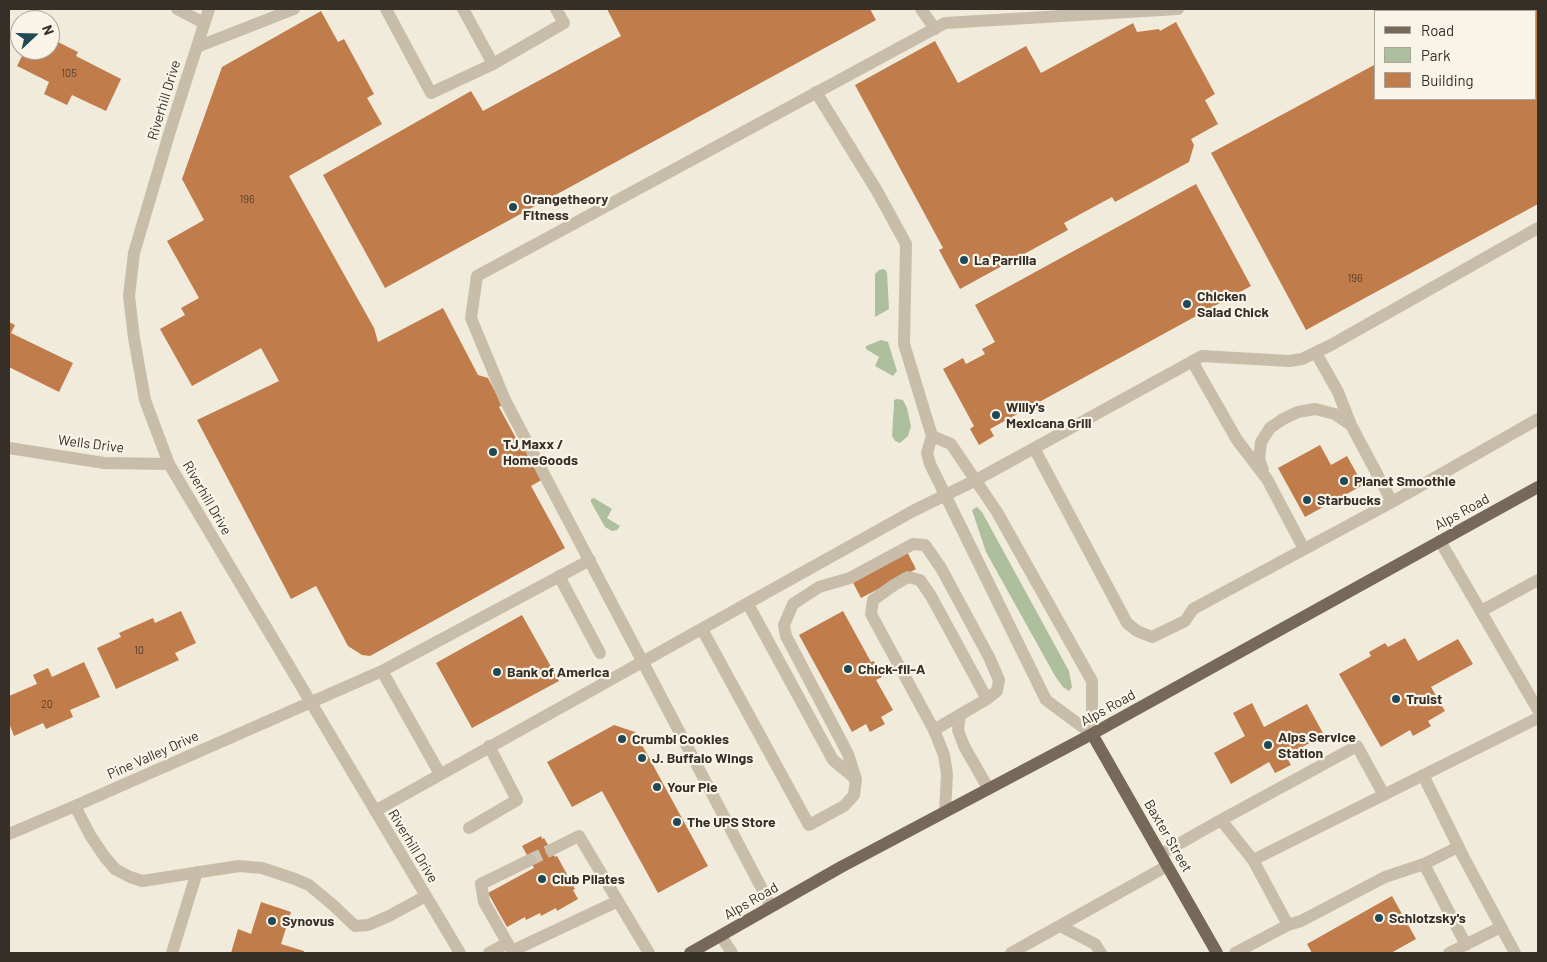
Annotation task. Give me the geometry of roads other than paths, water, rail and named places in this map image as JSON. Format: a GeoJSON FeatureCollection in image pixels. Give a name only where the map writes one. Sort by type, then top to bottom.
{"type":"FeatureCollection","features":[{"type":"Feature","properties":{"kind":"main road","name":"Alps Road"},"geometry":{"type":"LineString","coordinates":[[690,953],[771,906],[988,788],[1092,734],[1538,486]]}},
{"type":"Feature","properties":{"kind":"main road","name":"Baxter Street"},"geometry":{"type":"LineString","coordinates":[[1092,734],[1217,953]]}},
{"type":"Feature","properties":{"kind":"street"},"geometry":{"type":"LineString","coordinates":[[177,9],[204,23]]}},
{"type":"Feature","properties":{"kind":"street","name":"Riverhill Drive"},"geometry":{"type":"LineString","coordinates":[[209,9],[134,253],[129,296],[145,400],[170,464],[460,953]]}},
{"type":"Feature","properties":{"kind":"street"},"geometry":{"type":"LineString","coordinates":[[197,47],[294,9]]}},
{"type":"Feature","properties":{"kind":"street"},"geometry":{"type":"LineString","coordinates":[[386,9],[431,93],[493,64],[564,23],[556,9]]}},
{"type":"Feature","properties":{"kind":"street"},"geometry":{"type":"LineString","coordinates":[[463,9],[493,64]]}},
{"type":"Feature","properties":{"kind":"street"},"geometry":{"type":"LineString","coordinates":[[921,9],[935,29]]}},
{"type":"Feature","properties":{"kind":"street"},"geometry":{"type":"LineString","coordinates":[[771,906],[506,400],[471,318],[478,276],[945,23],[1019,14],[1178,9]]}},
{"type":"Feature","properties":{"kind":"street"},"geometry":{"type":"LineString","coordinates":[[816,92],[877,191],[906,244],[904,344],[932,436],[927,453],[930,464],[1046,700],[1092,734]]}},
{"type":"Feature","properties":{"kind":"street"},"geometry":{"type":"LineString","coordinates":[[375,811],[944,495],[976,480],[1192,361],[1202,356],[1289,361],[1302,359],[1316,353],[1538,228]]}},
{"type":"Feature","properties":{"kind":"street"},"geometry":{"type":"LineString","coordinates":[[1316,353],[1338,392],[1351,425],[1392,502]]}},
{"type":"Feature","properties":{"kind":"street"},"geometry":{"type":"LineString","coordinates":[[1192,361],[1237,440],[1267,479]]}},
{"type":"Feature","properties":{"kind":"street"},"geometry":{"type":"LineString","coordinates":[[1304,549],[1267,479],[1259,459],[1261,442],[1270,428],[1298,412],[1316,409],[1335,414],[1351,425]]}},
{"type":"Feature","properties":{"kind":"street"},"geometry":{"type":"LineString","coordinates":[[1034,448],[1127,623],[1137,631],[1152,637],[1185,621],[1193,609],[1392,502],[1538,419]]}},
{"type":"Feature","properties":{"kind":"street"},"geometry":{"type":"LineString","coordinates":[[932,436],[951,444],[997,512],[1092,682],[1092,734]]}},
{"type":"Feature","properties":{"kind":"street","name":"Wells Drive"},"geometry":{"type":"LineString","coordinates":[[9,448],[104,463],[170,464]]}},
{"type":"Feature","properties":{"kind":"street"},"geometry":{"type":"LineString","coordinates":[[1440,541],[1538,710]]}},
{"type":"Feature","properties":{"kind":"street"},"geometry":{"type":"LineString","coordinates":[[702,629],[809,825],[844,806],[854,795],[856,779],[848,754],[786,636],[784,625],[793,604],[819,588],[850,578],[913,544],[925,545],[941,568],[999,680],[997,691],[987,699],[934,730]]}},
{"type":"Feature","properties":{"kind":"street","name":"Pine Valley Drive"},"geometry":{"type":"LineString","coordinates":[[9,834],[382,671],[590,560]]}},
{"type":"Feature","properties":{"kind":"street"},"geometry":{"type":"LineString","coordinates":[[559,576],[600,653]]}},
{"type":"Feature","properties":{"kind":"street"},"geometry":{"type":"LineString","coordinates":[[946,811],[947,774],[944,754],[934,730],[871,614],[873,600],[894,584],[908,577],[920,580],[931,596],[987,699]]}},
{"type":"Feature","properties":{"kind":"street"},"geometry":{"type":"LineString","coordinates":[[1481,611],[1538,580]]}},
{"type":"Feature","properties":{"kind":"street"},"geometry":{"type":"LineString","coordinates":[[748,604],[833,760],[856,779]]}},
{"type":"Feature","properties":{"kind":"street"},"geometry":{"type":"LineString","coordinates":[[382,671],[440,774]]}},
{"type":"Feature","properties":{"kind":"street"},"geometry":{"type":"LineString","coordinates":[[960,715],[958,730],[964,746],[988,788]]}},
{"type":"Feature","properties":{"kind":"street"},"geometry":{"type":"LineString","coordinates":[[1253,860],[1538,718]]}},
{"type":"Feature","properties":{"kind":"street"},"geometry":{"type":"LineString","coordinates":[[469,828],[517,800],[490,746]]}},
{"type":"Feature","properties":{"kind":"street"},"geometry":{"type":"LineString","coordinates":[[1161,854],[1358,746],[1384,795]]}},
{"type":"Feature","properties":{"kind":"street"},"geometry":{"type":"LineString","coordinates":[[1423,776],[1458,847],[1516,953]]}},
{"type":"Feature","properties":{"kind":"street"},"geometry":{"type":"LineString","coordinates":[[76,806],[90,835],[104,856],[115,869],[130,877],[142,880],[239,866],[262,868],[309,885],[355,926],[368,925],[426,896]]}},
{"type":"Feature","properties":{"kind":"street"},"geometry":{"type":"LineString","coordinates":[[1221,820],[1253,860],[1288,925]]}},
{"type":"Feature","properties":{"kind":"street"},"geometry":{"type":"LineString","coordinates":[[551,850],[579,836],[649,953]]}},
{"type":"Feature","properties":{"kind":"street"},"geometry":{"type":"LineString","coordinates":[[1235,953],[1385,877],[1424,864],[1458,847]]}},
{"type":"Feature","properties":{"kind":"street"},"geometry":{"type":"LineString","coordinates":[[530,860],[481,884],[484,902],[512,951],[618,901]]}},
{"type":"Feature","properties":{"kind":"street"},"geometry":{"type":"LineString","coordinates":[[1424,864],[1466,945]]}},
{"type":"Feature","properties":{"kind":"street"},"geometry":{"type":"LineString","coordinates":[[1011,953],[1168,866]]}},
{"type":"Feature","properties":{"kind":"street"},"geometry":{"type":"LineString","coordinates":[[172,953],[197,872]]}},
{"type":"Feature","properties":{"kind":"street"},"geometry":{"type":"LineString","coordinates":[[1060,926],[1095,944],[1101,953]]}},
{"type":"Feature","properties":{"kind":"street"},"geometry":{"type":"LineString","coordinates":[[1449,953],[1501,927]]}},
{"type":"Feature","properties":{"kind":"street"},"geometry":{"type":"LineString","coordinates":[[721,936],[732,953]]}},
{"type":"Feature","properties":{"kind":"street"},"geometry":{"type":"LineString","coordinates":[[488,953],[508,942]]}},
{"type":"Feature","properties":{"kind":"tunnel"},"geometry":{"type":"LineString","coordinates":[[530,860],[551,850]]}},
{"type":"Feature","properties":{"kind":"place","name":"Orangetheory Fitness"},"geometry":{"type":"Point","coordinates":[513,207]}},
{"type":"Feature","properties":{"kind":"place","name":"La Parrilla"},"geometry":{"type":"Point","coordinates":[964,260]}},
{"type":"Feature","properties":{"kind":"place","name":"Chicken Salad Chick"},"geometry":{"type":"Point","coordinates":[1187,304]}},
{"type":"Feature","properties":{"kind":"place","name":"Willy's Mexicana Grill"},"geometry":{"type":"Point","coordinates":[996,415]}},
{"type":"Feature","properties":{"kind":"place","name":"TJ Maxx / HomeGoods"},"geometry":{"type":"Point","coordinates":[493,452]}},
{"type":"Feature","properties":{"kind":"place","name":"Planet Smoothie"},"geometry":{"type":"Point","coordinates":[1344,481]}},
{"type":"Feature","properties":{"kind":"place","name":"Starbucks"},"geometry":{"type":"Point","coordinates":[1307,500]}},
{"type":"Feature","properties":{"kind":"place","name":"Chick-fil-A"},"geometry":{"type":"Point","coordinates":[848,669]}},
{"type":"Feature","properties":{"kind":"place","name":"Bank of America"},"geometry":{"type":"Point","coordinates":[497,672]}},
{"type":"Feature","properties":{"kind":"place","name":"Truist"},"geometry":{"type":"Point","coordinates":[1396,699]}},
{"type":"Feature","properties":{"kind":"place","name":"Crumbl Cookies"},"geometry":{"type":"Point","coordinates":[622,739]}},
{"type":"Feature","properties":{"kind":"place","name":"Alps Service Station"},"geometry":{"type":"Point","coordinates":[1268,745]}},
{"type":"Feature","properties":{"kind":"place","name":"J. Buffalo Wings"},"geometry":{"type":"Point","coordinates":[642,758]}},
{"type":"Feature","properties":{"kind":"place","name":"Your Pie"},"geometry":{"type":"Point","coordinates":[657,787]}},
{"type":"Feature","properties":{"kind":"place","name":"The UPS Store"},"geometry":{"type":"Point","coordinates":[677,822]}},
{"type":"Feature","properties":{"kind":"place","name":"Club Pilates"},"geometry":{"type":"Point","coordinates":[542,879]}},
{"type":"Feature","properties":{"kind":"place","name":"Schlotzsky's"},"geometry":{"type":"Point","coordinates":[1379,918]}},
{"type":"Feature","properties":{"kind":"place","name":"Synovus"},"geometry":{"type":"Point","coordinates":[272,921]}}]}
